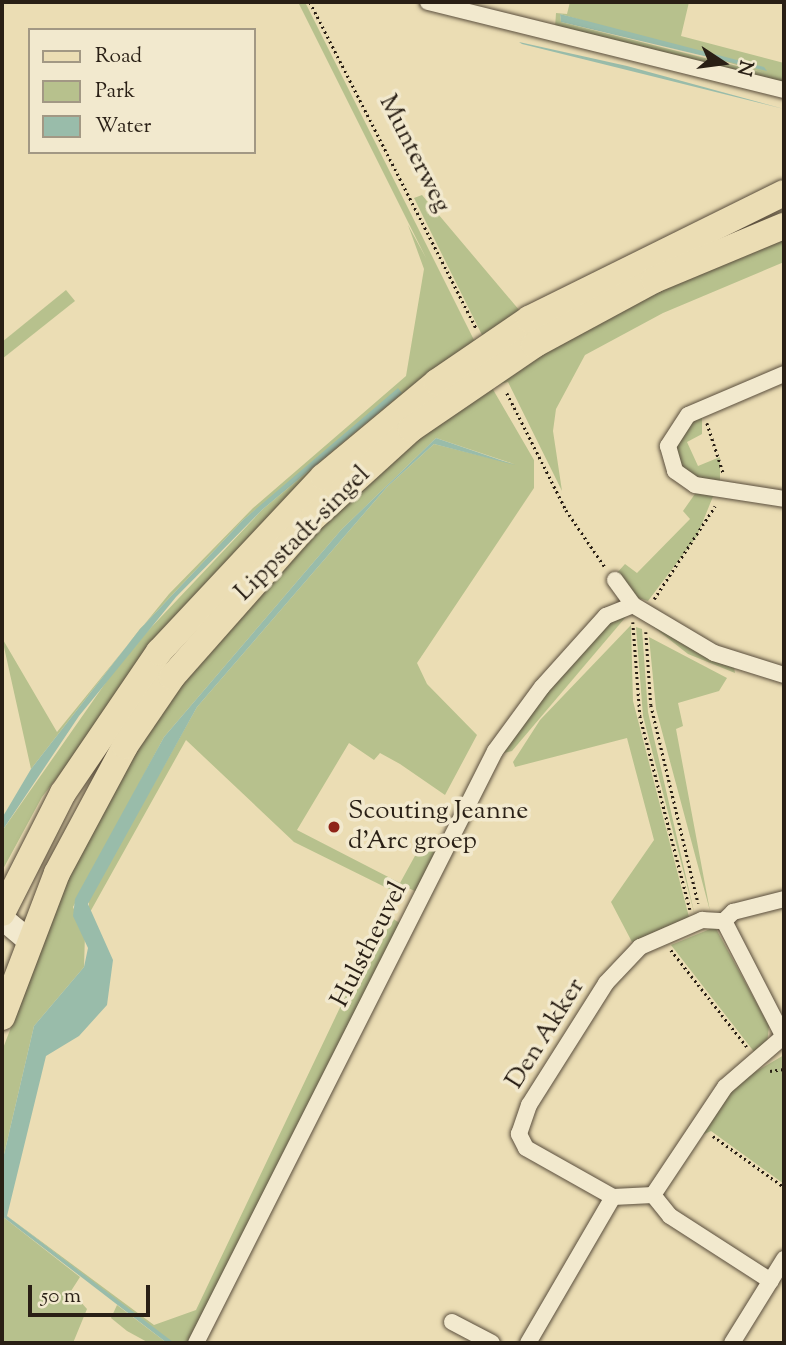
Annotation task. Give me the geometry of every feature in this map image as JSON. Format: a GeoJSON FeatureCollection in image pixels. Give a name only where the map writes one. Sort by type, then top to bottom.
{"type":"FeatureCollection","features":[{"type":"Feature","properties":{"kind":"main road","name":"Lippstadt-singel"},"geometry":{"type":"LineString","coordinates":[[2,915],[63,793],[159,652],[323,477],[437,382],[529,319],[784,193]]}},
{"type":"Feature","properties":{"kind":"main road","name":"Lippstadt-singel"},"geometry":{"type":"LineString","coordinates":[[2,1017],[15,939],[90,806],[150,709],[311,520],[411,429],[534,345],[654,280],[784,226]]}},
{"type":"Feature","properties":{"kind":"street"},"geometry":{"type":"LineString","coordinates":[[428,2],[784,90]]}},
{"type":"Feature","properties":{"kind":"street"},"geometry":{"type":"LineString","coordinates":[[784,373],[678,423],[670,459],[684,480],[720,489],[784,499]]}},
{"type":"Feature","properties":{"kind":"street"},"geometry":{"type":"LineString","coordinates":[[615,580],[640,608],[714,653],[784,675]]}},
{"type":"Feature","properties":{"kind":"street","name":"Hulstheuvel"},"geometry":{"type":"LineString","coordinates":[[196,1343],[495,751],[607,616],[640,608]]}},
{"type":"Feature","properties":{"kind":"street"},"geometry":{"type":"LineString","coordinates":[[653,1195],[696,1122],[756,1058],[784,1037],[724,921],[733,912],[784,899]]}},
{"type":"Feature","properties":{"kind":"street"},"geometry":{"type":"LineString","coordinates":[[2,915],[15,939]]}},
{"type":"Feature","properties":{"kind":"street","name":"Den Akker"},"geometry":{"type":"LineString","coordinates":[[613,1197],[526,1148],[519,1134],[529,1105],[606,983],[661,934],[698,922],[724,921]]}},
{"type":"Feature","properties":{"kind":"street"},"geometry":{"type":"LineString","coordinates":[[527,1343],[613,1197],[653,1195]]}},
{"type":"Feature","properties":{"kind":"street"},"geometry":{"type":"LineString","coordinates":[[653,1195],[670,1216],[771,1281]]}},
{"type":"Feature","properties":{"kind":"street"},"geometry":{"type":"LineString","coordinates":[[732,1343],[784,1259]]}},
{"type":"Feature","properties":{"kind":"street"},"geometry":{"type":"LineString","coordinates":[[452,1322],[492,1343]]}},
{"type":"Feature","properties":{"kind":"path","name":"Munterweg"},"geometry":{"type":"LineString","coordinates":[[310,2],[476,328]]}},
{"type":"Feature","properties":{"kind":"path"},"geometry":{"type":"LineString","coordinates":[[507,393],[566,510],[615,580]]}},
{"type":"Feature","properties":{"kind":"path"},"geometry":{"type":"LineString","coordinates":[[698,922],[639,706],[640,608],[696,544],[720,489],[725,463],[702,410]]}},
{"type":"Feature","properties":{"kind":"path"},"geometry":{"type":"LineString","coordinates":[[640,608],[651,705],[698,922]]}},
{"type":"Feature","properties":{"kind":"path"},"geometry":{"type":"LineString","coordinates":[[661,934],[766,1074],[782,1064],[784,1069]]}},
{"type":"Feature","properties":{"kind":"path"},"geometry":{"type":"LineString","coordinates":[[710,1134],[784,1187]]}},
{"type":"Feature","properties":{"kind":"green space"},"geometry":{"type":"Polygon","coordinates":[[[298,2],[305,2],[474,340],[483,337],[414,198],[422,195],[525,317],[101,721],[42,797],[2,871],[2,831],[125,655],[263,509],[402,393],[243,520],[144,625],[169,594],[253,508],[406,376],[424,269],[408,225],[426,258],[298,2]]]}},
{"type":"Feature","properties":{"kind":"green space"},"geometry":{"type":"Polygon","coordinates":[[[570,2],[689,2],[681,36],[784,63],[784,84],[555,28],[556,13],[567,14],[570,2]],[[560,14],[561,22],[765,73],[560,14]]]}},
{"type":"Feature","properties":{"kind":"green space"},"geometry":{"type":"Polygon","coordinates":[[[784,231],[784,262],[663,313],[585,355],[556,409],[553,431],[562,491],[508,382],[491,386],[534,460],[534,488],[417,663],[427,684],[477,735],[445,795],[380,753],[374,760],[349,743],[297,830],[400,883],[427,834],[441,842],[417,892],[404,886],[389,916],[401,924],[190,1343],[173,1343],[7,1216],[154,1325],[196,1310],[395,892],[294,842],[186,740],[89,914],[89,899],[197,707],[387,487],[434,444],[514,464],[436,438],[341,530],[164,737],[73,907],[85,934],[84,967],[34,1026],[2,1163],[2,1051],[80,846],[176,687],[364,476],[512,364],[784,231]]]}},
{"type":"Feature","properties":{"kind":"green space"},"geometry":{"type":"Polygon","coordinates":[[[66,290],[75,301],[2,359],[2,342],[66,290]]]}},
{"type":"Feature","properties":{"kind":"green space"},"geometry":{"type":"Polygon","coordinates":[[[702,416],[702,434],[687,442],[698,466],[720,457],[720,483],[683,473],[675,445],[684,425],[702,416]]]}},
{"type":"Feature","properties":{"kind":"green space"},"geometry":{"type":"Polygon","coordinates":[[[697,491],[714,494],[697,536],[648,601],[638,598],[616,574],[625,564],[637,573],[690,519],[683,511],[697,491]]]}},
{"type":"Feature","properties":{"kind":"green space"},"geometry":{"type":"Polygon","coordinates":[[[630,612],[512,751],[504,753],[523,720],[613,620],[630,612]]]}},
{"type":"Feature","properties":{"kind":"green space"},"geometry":{"type":"Polygon","coordinates":[[[631,625],[633,701],[689,917],[632,942],[611,902],[654,840],[627,738],[515,767],[513,762],[540,720],[631,625]]]}},
{"type":"Feature","properties":{"kind":"green space"},"geometry":{"type":"Polygon","coordinates":[[[651,625],[734,667],[735,673],[688,654],[651,625]]]}},
{"type":"Feature","properties":{"kind":"green space"},"geometry":{"type":"Polygon","coordinates":[[[636,627],[642,629],[648,712],[695,916],[643,716],[636,627]]]}},
{"type":"Feature","properties":{"kind":"green space"},"geometry":{"type":"Polygon","coordinates":[[[649,637],[727,678],[719,691],[678,703],[683,726],[676,729],[710,911],[656,709],[649,637]]]}},
{"type":"Feature","properties":{"kind":"green space"},"geometry":{"type":"Polygon","coordinates":[[[2,638],[57,732],[126,647],[31,769],[2,638]]]}},
{"type":"Feature","properties":{"kind":"green space"},"geometry":{"type":"Polygon","coordinates":[[[715,927],[769,1026],[767,1044],[755,1053],[671,945],[715,927]]]}},
{"type":"Feature","properties":{"kind":"green space"},"geometry":{"type":"Polygon","coordinates":[[[784,1055],[784,1184],[711,1131],[700,1136],[708,1118],[743,1079],[784,1055]]]}},
{"type":"Feature","properties":{"kind":"green space"},"geometry":{"type":"Polygon","coordinates":[[[2,1216],[80,1277],[71,1291],[87,1309],[73,1343],[2,1343],[2,1216]]]}},
{"type":"Feature","properties":{"kind":"green space"},"geometry":{"type":"Polygon","coordinates":[[[117,1305],[167,1343],[149,1343],[127,1331],[111,1318],[117,1305]]]}},
{"type":"Feature","properties":{"kind":"water"},"geometry":{"type":"Polygon","coordinates":[[[560,14],[764,67],[767,71],[561,22],[560,14]]]}},
{"type":"Feature","properties":{"kind":"water"},"geometry":{"type":"Polygon","coordinates":[[[519,42],[627,66],[784,109],[522,44],[519,42]]]}},
{"type":"Feature","properties":{"kind":"water"},"geometry":{"type":"Polygon","coordinates":[[[398,388],[402,393],[263,509],[176,597],[79,716],[2,831],[2,818],[31,769],[140,629],[243,520],[398,388]]]}},
{"type":"Feature","properties":{"kind":"water"},"geometry":{"type":"Polygon","coordinates":[[[436,438],[515,465],[434,444],[387,487],[197,707],[88,904],[113,960],[107,1005],[79,1036],[46,1056],[7,1216],[173,1342],[167,1343],[2,1216],[2,1163],[34,1026],[84,967],[88,948],[73,916],[75,899],[164,737],[341,530],[436,438]]]}},
{"type":"Feature","properties":{"kind":"place","name":"Scouting Jeanne d'Arc groep"},"geometry":{"type":"Point","coordinates":[334,827]}}]}
